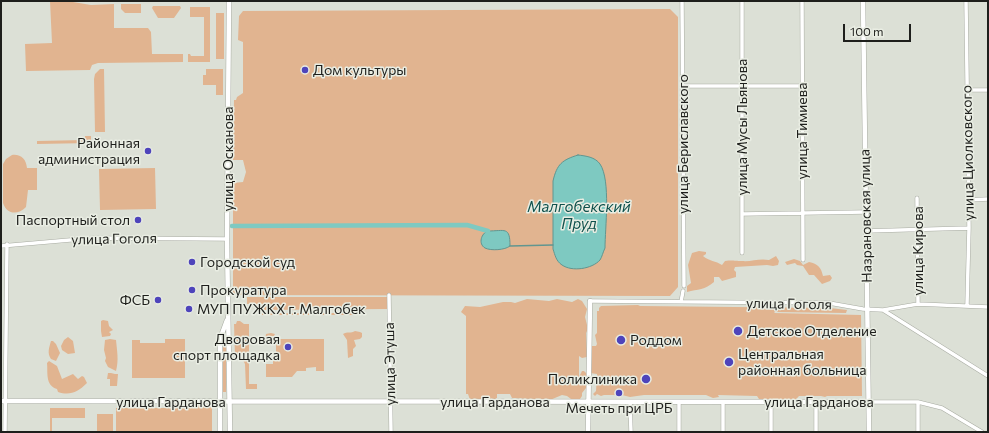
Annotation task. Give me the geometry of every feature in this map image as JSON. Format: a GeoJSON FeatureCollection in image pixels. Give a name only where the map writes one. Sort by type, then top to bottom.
{"type":"FeatureCollection","features":[{"type":"Feature","properties":{"kind":"street","name":"улица Осканова"},"geometry":{"type":"LineString","coordinates":[[229,1],[227,239],[230,432]]}},
{"type":"Feature","properties":{"kind":"street","name":"улица Бериславского"},"geometry":{"type":"LineString","coordinates":[[682,1],[684,286]]}},
{"type":"Feature","properties":{"kind":"street","name":"улица Мусы Льянова"},"geometry":{"type":"LineString","coordinates":[[742,1],[742,253]]}},
{"type":"Feature","properties":{"kind":"street","name":"улица Тимиева"},"geometry":{"type":"LineString","coordinates":[[802,1],[803,260]]}},
{"type":"Feature","properties":{"kind":"street","name":"Назрановская улица"},"geometry":{"type":"LineString","coordinates":[[863,1],[869,432]]}},
{"type":"Feature","properties":{"kind":"street","name":"улица Циолковского"},"geometry":{"type":"LineString","coordinates":[[966,1],[969,228],[967,306]]}},
{"type":"Feature","properties":{"kind":"street"},"geometry":{"type":"LineString","coordinates":[[682,86],[802,86]]}},
{"type":"Feature","properties":{"kind":"street"},"geometry":{"type":"LineString","coordinates":[[968,90],[988,90]]}},
{"type":"Feature","properties":{"kind":"street","name":"улица Кирова"},"geometry":{"type":"LineString","coordinates":[[918,198],[918,304]]}},
{"type":"Feature","properties":{"kind":"street"},"geometry":{"type":"LineString","coordinates":[[968,200],[988,199]]}},
{"type":"Feature","properties":{"kind":"street"},"geometry":{"type":"LineString","coordinates":[[742,214],[866,212]]}},
{"type":"Feature","properties":{"kind":"street"},"geometry":{"type":"LineString","coordinates":[[866,231],[969,228]]}},
{"type":"Feature","properties":{"kind":"street","name":"улица Гоголя"},"geometry":{"type":"LineString","coordinates":[[1,246],[6,244],[93,238],[227,239]]}},
{"type":"Feature","properties":{"kind":"street"},"geometry":{"type":"LineString","coordinates":[[5,432],[3,401],[6,244]]}},
{"type":"Feature","properties":{"kind":"street"},"geometry":{"type":"LineString","coordinates":[[681,302],[683,291]]}},
{"type":"Feature","properties":{"kind":"street","name":"улица Этуша"},"geometry":{"type":"LineString","coordinates":[[389,296],[391,432]]}},
{"type":"Feature","properties":{"kind":"street","name":"улица Гоголя"},"geometry":{"type":"LineString","coordinates":[[590,301],[829,304],[868,310],[883,310],[918,304],[988,307]]}},
{"type":"Feature","properties":{"kind":"street"},"geometry":{"type":"LineString","coordinates":[[588,432],[590,301]]}},
{"type":"Feature","properties":{"kind":"street"},"geometry":{"type":"LineString","coordinates":[[883,310],[988,376]]}},
{"type":"Feature","properties":{"kind":"street","name":"улица Осканова"},"geometry":{"type":"LineString","coordinates":[[220,432],[220,339],[228,316]]}},
{"type":"Feature","properties":{"kind":"street","name":"улица Гарданова"},"geometry":{"type":"LineString","coordinates":[[3,401],[723,403],[918,402],[942,408],[982,432]]}},
{"type":"Feature","properties":{"kind":"street"},"geometry":{"type":"LineString","coordinates":[[630,402],[631,432]]}},
{"type":"Feature","properties":{"kind":"street"},"geometry":{"type":"LineString","coordinates":[[679,402],[679,432]]}},
{"type":"Feature","properties":{"kind":"street"},"geometry":{"type":"LineString","coordinates":[[918,402],[918,432]]}},
{"type":"Feature","properties":{"kind":"street"},"geometry":{"type":"LineString","coordinates":[[723,403],[723,432]]}},
{"type":"Feature","properties":{"kind":"street"},"geometry":{"type":"LineString","coordinates":[[771,403],[771,432]]}},
{"type":"Feature","properties":{"kind":"street"},"geometry":{"type":"LineString","coordinates":[[816,403],[816,432]]}},
{"type":"Feature","properties":{"kind":"shaded area"},"geometry":{"type":"Polygon","coordinates":[[[50,1],[67,1],[91,5],[114,4],[114,28],[148,28],[151,32],[152,54],[183,54],[183,62],[98,63],[92,65],[90,70],[26,71],[25,44],[52,43],[50,1]]]}},
{"type":"Feature","properties":{"kind":"shaded area"},"geometry":{"type":"Polygon","coordinates":[[[121,4],[141,4],[141,13],[125,13],[121,9],[121,4]]]}},
{"type":"Feature","properties":{"kind":"shaded area"},"geometry":{"type":"Polygon","coordinates":[[[153,6],[180,6],[181,8],[174,18],[158,18],[152,8],[153,6]]]}},
{"type":"Feature","properties":{"kind":"shaded area"},"geometry":{"type":"Polygon","coordinates":[[[190,7],[210,7],[210,62],[188,62],[188,54],[191,56],[204,56],[204,17],[190,17],[190,7]]]}},
{"type":"Feature","properties":{"kind":"shaded area"},"geometry":{"type":"Polygon","coordinates":[[[670,9],[678,17],[678,287],[670,296],[238,295],[233,293],[233,183],[243,182],[246,172],[243,160],[233,160],[234,100],[236,100],[237,97],[243,93],[243,42],[238,40],[239,16],[243,11],[670,9]]]}},
{"type":"Feature","properties":{"kind":"shaded area"},"geometry":{"type":"Polygon","coordinates":[[[216,13],[224,13],[224,59],[216,59],[216,13]]]}},
{"type":"Feature","properties":{"kind":"shaded area"},"geometry":{"type":"Polygon","coordinates":[[[100,69],[104,69],[105,132],[95,132],[94,79],[95,74],[100,69]]]}},
{"type":"Feature","properties":{"kind":"shaded area"},"geometry":{"type":"Polygon","coordinates":[[[206,69],[223,69],[223,95],[216,95],[216,85],[203,85],[203,75],[206,75],[206,69]]]}},
{"type":"Feature","properties":{"kind":"shaded area"},"geometry":{"type":"Polygon","coordinates":[[[85,136],[91,136],[91,143],[37,144],[37,141],[85,140],[85,136]]]}},
{"type":"Feature","properties":{"kind":"shaded area"},"geometry":{"type":"Polygon","coordinates":[[[12,155],[20,156],[26,162],[27,168],[37,168],[37,190],[28,190],[26,207],[23,210],[16,212],[10,212],[7,210],[3,203],[3,164],[6,159],[12,155]]]}},
{"type":"Feature","properties":{"kind":"shaded area"},"geometry":{"type":"Polygon","coordinates":[[[155,168],[156,209],[100,210],[99,169],[155,168]]]}},
{"type":"Feature","properties":{"kind":"shaded area"},"geometry":{"type":"Polygon","coordinates":[[[699,251],[706,252],[703,256],[722,265],[725,261],[769,260],[776,256],[779,261],[778,265],[773,266],[735,267],[734,270],[736,272],[736,277],[722,281],[719,277],[714,277],[714,282],[708,287],[687,292],[687,286],[691,283],[688,265],[692,253],[699,251]]]}},
{"type":"Feature","properties":{"kind":"shaded area"},"geometry":{"type":"Polygon","coordinates":[[[794,259],[800,261],[803,265],[809,262],[819,266],[823,276],[830,275],[832,278],[830,281],[822,284],[814,275],[809,275],[803,266],[795,263],[787,265],[785,262],[794,259]]]}},
{"type":"Feature","properties":{"kind":"shaded area"},"geometry":{"type":"Polygon","coordinates":[[[247,297],[387,297],[387,309],[263,310],[262,304],[247,304],[247,297]]]}},
{"type":"Feature","properties":{"kind":"shaded area"},"geometry":{"type":"Polygon","coordinates":[[[527,299],[549,301],[557,299],[572,302],[578,299],[582,301],[587,309],[585,317],[588,329],[586,333],[587,357],[582,358],[579,356],[579,377],[582,371],[588,375],[586,388],[582,393],[582,396],[580,399],[571,399],[562,395],[550,400],[512,398],[510,394],[497,394],[497,398],[494,400],[470,400],[468,394],[466,394],[466,316],[461,312],[465,306],[480,307],[503,302],[515,303],[527,299]]]}},
{"type":"Feature","properties":{"kind":"shaded area","name":"Центральная районная больница"},"geometry":{"type":"Polygon","coordinates":[[[638,305],[830,308],[847,310],[846,313],[774,313],[861,315],[862,396],[799,396],[795,400],[790,400],[759,399],[757,396],[718,395],[719,397],[713,398],[706,395],[644,395],[630,397],[622,395],[601,396],[597,394],[595,396],[593,394],[596,391],[597,374],[590,373],[590,346],[596,346],[597,344],[595,335],[597,333],[597,311],[599,311],[601,306],[638,305]]]}},
{"type":"Feature","properties":{"kind":"shaded area"},"geometry":{"type":"Polygon","coordinates":[[[262,313],[354,313],[354,315],[262,315],[262,313]]]}},
{"type":"Feature","properties":{"kind":"shaded area"},"geometry":{"type":"Polygon","coordinates":[[[101,321],[108,321],[109,326],[113,330],[109,332],[111,334],[110,336],[102,337],[101,321]]]}},
{"type":"Feature","properties":{"kind":"shaded area"},"geometry":{"type":"Polygon","coordinates":[[[237,321],[244,324],[249,324],[249,384],[257,384],[257,389],[246,389],[245,364],[243,360],[240,360],[240,356],[235,356],[234,324],[236,324],[237,321]]]}},
{"type":"Feature","properties":{"kind":"shaded area"},"geometry":{"type":"Polygon","coordinates":[[[355,331],[362,333],[362,337],[354,340],[356,346],[353,349],[353,356],[348,358],[347,340],[343,334],[355,331]]]}},
{"type":"Feature","properties":{"kind":"shaded area"},"geometry":{"type":"Polygon","coordinates":[[[266,334],[275,334],[271,337],[277,337],[279,339],[324,339],[324,371],[316,371],[316,367],[306,368],[306,371],[297,371],[292,377],[266,377],[266,364],[273,364],[273,355],[276,355],[276,342],[265,342],[266,334]]]}},
{"type":"Feature","properties":{"kind":"shaded area"},"geometry":{"type":"Polygon","coordinates":[[[68,337],[73,341],[75,353],[68,354],[62,350],[61,346],[64,340],[68,337]]]}},
{"type":"Feature","properties":{"kind":"shaded area"},"geometry":{"type":"Polygon","coordinates":[[[165,339],[185,339],[185,378],[132,378],[132,340],[140,340],[140,343],[165,343],[165,339]]]}},
{"type":"Feature","properties":{"kind":"shaded area"},"geometry":{"type":"Polygon","coordinates":[[[105,340],[116,340],[118,359],[116,371],[108,367],[105,361],[105,340]]]}},
{"type":"Feature","properties":{"kind":"shaded area"},"geometry":{"type":"Polygon","coordinates":[[[51,341],[56,344],[60,353],[56,361],[51,359],[49,355],[51,341]]]}},
{"type":"Feature","properties":{"kind":"shaded area"},"geometry":{"type":"Polygon","coordinates":[[[223,342],[226,342],[226,392],[223,392],[223,342]]]}},
{"type":"Feature","properties":{"kind":"shaded area"},"geometry":{"type":"Polygon","coordinates":[[[49,361],[57,366],[62,379],[73,374],[78,379],[82,376],[84,377],[87,383],[74,392],[66,394],[58,392],[57,389],[49,382],[47,375],[47,363],[49,361]]]}},
{"type":"Feature","properties":{"kind":"shaded area"},"geometry":{"type":"Polygon","coordinates":[[[108,373],[118,374],[117,386],[110,386],[110,379],[107,379],[108,373]]]}},
{"type":"Feature","properties":{"kind":"shaded area"},"geometry":{"type":"Polygon","coordinates":[[[171,404],[212,405],[212,432],[116,432],[116,408],[171,408],[171,404]]]}},
{"type":"Feature","properties":{"kind":"shaded area"},"geometry":{"type":"Polygon","coordinates":[[[50,408],[85,408],[85,418],[52,418],[52,432],[50,432],[50,408]]]}},
{"type":"Feature","properties":{"kind":"shaded area"},"geometry":{"type":"Polygon","coordinates":[[[97,414],[113,414],[113,432],[97,432],[97,414]]]}},
{"type":"Feature","properties":{"kind":"water","name":"Малгобекский Пруд"},"geometry":{"type":"Polygon","coordinates":[[[578,155],[593,158],[600,164],[605,181],[607,205],[605,248],[601,259],[592,266],[576,269],[566,267],[558,262],[553,249],[553,181],[558,167],[564,161],[578,155]]]}},
{"type":"Feature","properties":{"kind":"water"},"geometry":{"type":"Polygon","coordinates":[[[502,230],[508,232],[510,246],[498,250],[485,248],[481,239],[482,236],[488,231],[502,230]]]}},
{"type":"Feature","properties":{"kind":"waterway"},"geometry":{"type":"LineString","coordinates":[[232,226],[467,225],[488,231]]}},
{"type":"Feature","properties":{"kind":"waterway"},"geometry":{"type":"LineString","coordinates":[[510,246],[553,245]]}},
{"type":"Feature","properties":{"kind":"place","name":"Дом культуры"},"geometry":{"type":"Point","coordinates":[305,70]}},
{"type":"Feature","properties":{"kind":"place","name":"Районная администрация"},"geometry":{"type":"Point","coordinates":[148,151]}},
{"type":"Feature","properties":{"kind":"place","name":"Паспортный стол"},"geometry":{"type":"Point","coordinates":[138,220]}},
{"type":"Feature","properties":{"kind":"place","name":"Городской суд"},"geometry":{"type":"Point","coordinates":[192,262]}},
{"type":"Feature","properties":{"kind":"place","name":"Прокуратура"},"geometry":{"type":"Point","coordinates":[192,290]}},
{"type":"Feature","properties":{"kind":"place","name":"ФСБ"},"geometry":{"type":"Point","coordinates":[158,300]}},
{"type":"Feature","properties":{"kind":"place","name":"МУП ПУЖКХ г. Малгобек"},"geometry":{"type":"Point","coordinates":[189,309]}},
{"type":"Feature","properties":{"kind":"place","name":"Детское Отделение"},"geometry":{"type":"Point","coordinates":[738,331]}},
{"type":"Feature","properties":{"kind":"place","name":"Роддом"},"geometry":{"type":"Point","coordinates":[621,340]}},
{"type":"Feature","properties":{"kind":"place","name":"Дворовая спорт площадка"},"geometry":{"type":"Point","coordinates":[288,347]}},
{"type":"Feature","properties":{"kind":"place","name":"Центральная районная больница"},"geometry":{"type":"Point","coordinates":[729,362]}},
{"type":"Feature","properties":{"kind":"place","name":"Поликлиника"},"geometry":{"type":"Point","coordinates":[646,379]}},
{"type":"Feature","properties":{"kind":"place","name":"Мечеть при ЦРБ"},"geometry":{"type":"Point","coordinates":[619,393]}}]}
